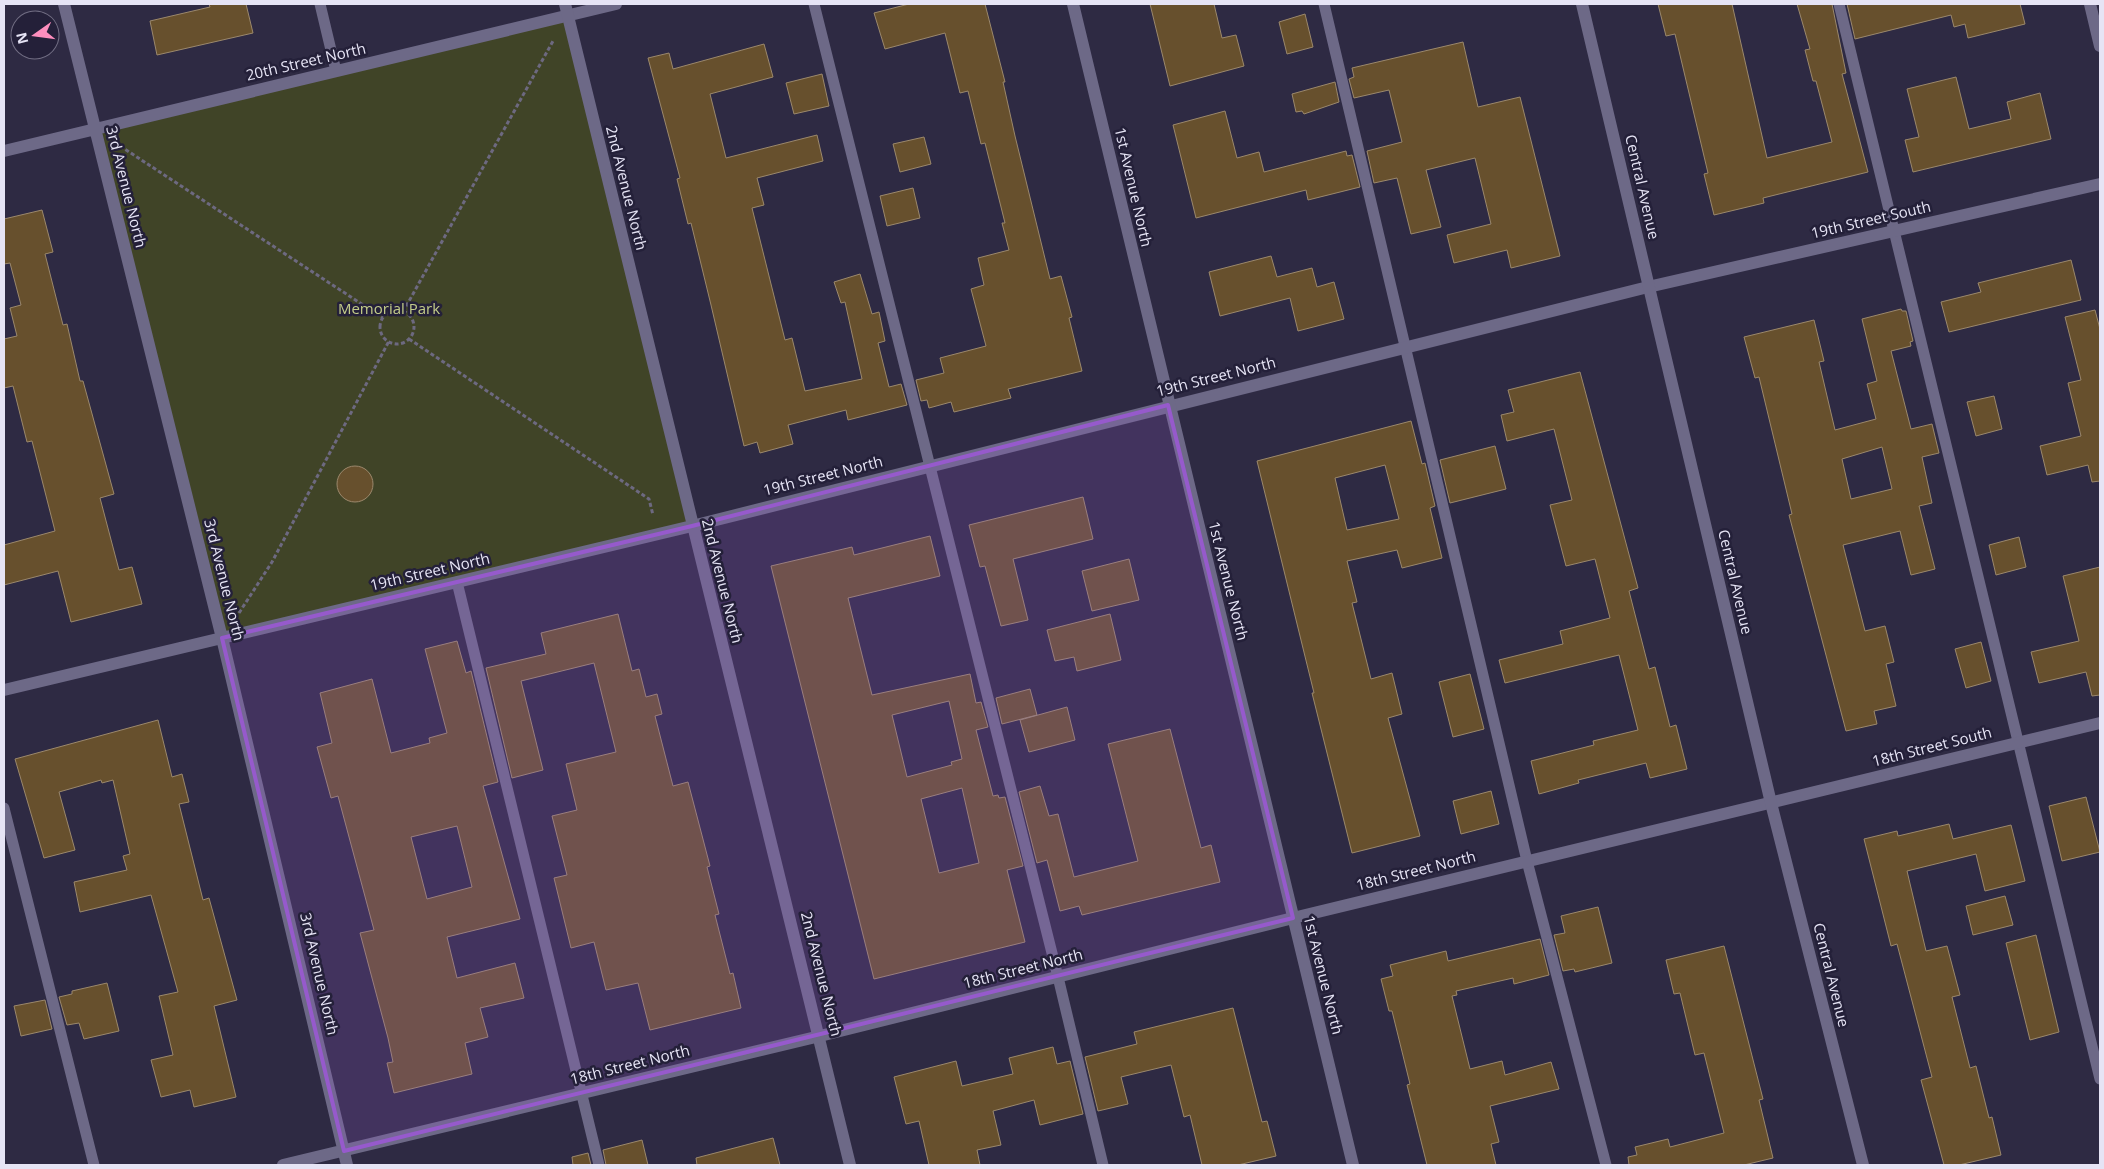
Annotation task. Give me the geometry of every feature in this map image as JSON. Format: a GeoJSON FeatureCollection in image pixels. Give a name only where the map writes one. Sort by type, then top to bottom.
{"type":"FeatureCollection","features":[{"type":"Feature","properties":{"kind":"street","name":"3rd Avenue North"},"geometry":{"type":"LineString","coordinates":[[64,4],[222,638],[348,1165]]}},
{"type":"Feature","properties":{"kind":"street","name":"20th Street North"},"geometry":{"type":"LineString","coordinates":[[4,151],[336,71],[566,10],[616,4]]}},
{"type":"Feature","properties":{"kind":"street","name":"1st Avenue North"},"geometry":{"type":"LineString","coordinates":[[1073,4],[1292,918],[1354,1165]]}},
{"type":"Feature","properties":{"kind":"street","name":"Central Avenue"},"geometry":{"type":"LineString","coordinates":[[1582,4],[1771,803],[1863,1165]]}},
{"type":"Feature","properties":{"kind":"street"},"geometry":{"type":"LineString","coordinates":[[2090,4],[2100,46]]}},
{"type":"Feature","properties":{"kind":"street","name":"2nd Avenue North"},"geometry":{"type":"LineString","coordinates":[[566,10],[692,526],[820,1036],[850,1165]]}},
{"type":"Feature","properties":{"kind":"street","name":"19th Street South"},"geometry":{"type":"LineString","coordinates":[[1648,287],[2100,184]]}},
{"type":"Feature","properties":{"kind":"street","name":"19th Street North"},"geometry":{"type":"LineString","coordinates":[[4,690],[692,526],[1168,405],[1648,287]]}},
{"type":"Feature","properties":{"kind":"street","name":"18th Street South"},"geometry":{"type":"LineString","coordinates":[[1771,803],[2100,723]]}},
{"type":"Feature","properties":{"kind":"street","name":"18th Street North"},"geometry":{"type":"LineString","coordinates":[[283,1165],[820,1036],[1292,918],[1771,803]]}},
{"type":"Feature","properties":{"kind":"lane"},"geometry":{"type":"LineString","coordinates":[[320,4],[336,71]]}},
{"type":"Feature","properties":{"kind":"lane"},"geometry":{"type":"LineString","coordinates":[[814,4],[931,466],[1103,1165]]}},
{"type":"Feature","properties":{"kind":"lane"},"geometry":{"type":"LineString","coordinates":[[1324,4],[1528,861],[1606,1165]]}},
{"type":"Feature","properties":{"kind":"lane"},"geometry":{"type":"LineString","coordinates":[[1840,4],[2100,1079]]}},
{"type":"Feature","properties":{"kind":"lane"},"geometry":{"type":"LineString","coordinates":[[457,582],[599,1165]]}},
{"type":"Feature","properties":{"kind":"lane"},"geometry":{"type":"LineString","coordinates":[[4,808],[94,1165]]}},
{"type":"Feature","properties":{"kind":"path"},"geometry":{"type":"LineString","coordinates":[[403,312],[566,10]]}},
{"type":"Feature","properties":{"kind":"path"},"geometry":{"type":"LineString","coordinates":[[94,129],[383,318]]}},
{"type":"Feature","properties":{"kind":"path"},"geometry":{"type":"LineString","coordinates":[[393,311],[403,312],[410,317],[414,329],[409,339],[401,343],[389,341],[381,331],[383,318],[393,311]]}},
{"type":"Feature","properties":{"kind":"path"},"geometry":{"type":"LineString","coordinates":[[409,339],[650,500],[654,516]]}},
{"type":"Feature","properties":{"kind":"path"},"geometry":{"type":"LineString","coordinates":[[222,638],[272,562],[389,341]]}},
{"type":"Feature","properties":{"kind":"highlighted area"},"geometry":{"type":"Polygon","coordinates":[[[1168,405],[1293,918],[344,1151],[222,638],[692,526],[1168,405]]]}},
{"type":"Feature","properties":{"kind":"green space","name":"Memorial Park"},"geometry":{"type":"Polygon","coordinates":[[[568,16],[692,526],[222,638],[94,129],[568,16]]]}},
{"type":"Feature","properties":{"kind":"building"},"geometry":{"type":"Polygon","coordinates":[[[209,4],[246,4],[253,33],[157,55],[150,21],[210,7],[209,4]]]}},
{"type":"Feature","properties":{"kind":"building"},"geometry":{"type":"Polygon","coordinates":[[[909,4],[985,4],[1005,82],[1003,82],[1015,136],[1050,279],[1061,276],[1072,317],[1069,318],[1082,371],[1008,389],[1011,398],[954,412],[951,402],[929,408],[927,400],[921,401],[916,380],[944,373],[940,358],[986,346],[971,289],[984,285],[978,258],[1009,250],[1002,223],[1005,223],[985,143],[981,144],[968,91],[960,93],[945,33],[885,49],[874,13],[909,4]]]}},
{"type":"Feature","properties":{"kind":"building"},"geometry":{"type":"Polygon","coordinates":[[[1150,4],[1214,4],[1222,38],[1236,35],[1244,66],[1170,86],[1150,4]]]}},
{"type":"Feature","properties":{"kind":"building"},"geometry":{"type":"Polygon","coordinates":[[[1658,4],[1732,4],[1767,158],[1832,142],[1816,81],[1813,81],[1805,50],[1810,49],[1797,4],[1832,4],[1846,73],[1842,74],[1868,172],[1763,198],[1764,203],[1714,215],[1704,174],[1708,173],[1675,34],[1666,36],[1658,4]]]}},
{"type":"Feature","properties":{"kind":"building"},"geometry":{"type":"Polygon","coordinates":[[[1847,4],[2020,4],[2025,24],[1968,38],[1965,24],[1954,27],[1951,15],[1855,39],[1847,4]]]}},
{"type":"Feature","properties":{"kind":"building"},"geometry":{"type":"Polygon","coordinates":[[[1305,14],[1313,47],[1287,54],[1279,22],[1305,14]]]}},
{"type":"Feature","properties":{"kind":"building"},"geometry":{"type":"Polygon","coordinates":[[[1463,42],[1478,107],[1520,97],[1560,256],[1511,268],[1507,250],[1454,263],[1447,235],[1491,224],[1475,158],[1426,170],[1441,227],[1411,234],[1397,178],[1374,183],[1367,151],[1402,142],[1389,90],[1354,98],[1349,79],[1354,77],[1352,68],[1463,42]]]}},
{"type":"Feature","properties":{"kind":"building"},"geometry":{"type":"Polygon","coordinates":[[[764,44],[773,77],[710,94],[726,158],[817,135],[823,161],[757,178],[764,205],[752,208],[785,340],[792,338],[805,391],[862,379],[845,302],[841,303],[834,282],[860,274],[872,314],[879,312],[885,341],[878,343],[889,387],[901,384],[907,405],[848,420],[846,410],[788,425],[793,444],[760,453],[757,442],[744,446],[691,223],[688,224],[677,179],[680,178],[648,58],[669,53],[673,69],[764,44]]]}},
{"type":"Feature","properties":{"kind":"building"},"geometry":{"type":"Polygon","coordinates":[[[822,74],[829,106],[794,114],[786,83],[822,74]]]}},
{"type":"Feature","properties":{"kind":"building"},"geometry":{"type":"Polygon","coordinates":[[[1956,77],[1969,129],[2011,119],[2007,102],[2040,93],[2051,139],[1913,172],[1905,140],[1919,137],[1907,89],[1956,77]]]}},
{"type":"Feature","properties":{"kind":"building"},"geometry":{"type":"Polygon","coordinates":[[[1335,82],[1339,102],[1304,114],[1302,111],[1296,112],[1292,94],[1335,82]]]}},
{"type":"Feature","properties":{"kind":"building"},"geometry":{"type":"Polygon","coordinates":[[[1225,111],[1237,158],[1259,152],[1264,172],[1346,151],[1347,156],[1352,155],[1360,187],[1308,200],[1306,190],[1196,218],[1173,125],[1225,111]]]}},
{"type":"Feature","properties":{"kind":"building"},"geometry":{"type":"Polygon","coordinates":[[[924,137],[931,164],[900,172],[893,144],[924,137]]]}},
{"type":"Feature","properties":{"kind":"building"},"geometry":{"type":"Polygon","coordinates":[[[913,188],[920,218],[887,226],[880,196],[913,188]]]}},
{"type":"Feature","properties":{"kind":"building"},"geometry":{"type":"Polygon","coordinates":[[[42,210],[53,252],[45,254],[63,325],[67,324],[80,381],[83,381],[114,494],[100,498],[119,570],[132,567],[142,604],[71,622],[58,571],[4,585],[4,545],[55,531],[32,441],[27,442],[13,386],[4,388],[4,339],[17,336],[10,308],[21,305],[10,263],[4,264],[4,219],[42,210]]]}},
{"type":"Feature","properties":{"kind":"building"},"geometry":{"type":"Polygon","coordinates":[[[1271,256],[1277,277],[1312,268],[1317,287],[1334,282],[1344,319],[1298,331],[1290,298],[1220,316],[1209,272],[1271,256]]]}},
{"type":"Feature","properties":{"kind":"building"},"geometry":{"type":"Polygon","coordinates":[[[2071,260],[2081,300],[1949,332],[1941,302],[1981,292],[1978,283],[2071,260]]]}},
{"type":"Feature","properties":{"kind":"building"},"geometry":{"type":"Polygon","coordinates":[[[1901,309],[1906,311],[1913,341],[1910,342],[1911,346],[1891,351],[1911,429],[1932,424],[1939,453],[1922,457],[1932,503],[1919,506],[1935,569],[1911,575],[1900,531],[1843,545],[1865,631],[1885,626],[1894,662],[1886,664],[1896,706],[1874,711],[1877,724],[1846,731],[1789,515],[1792,514],[1759,377],[1755,378],[1744,337],[1814,320],[1824,361],[1819,362],[1835,430],[1876,419],[1867,384],[1877,381],[1862,319],[1901,309]],[[1882,447],[1842,459],[1851,499],[1892,489],[1882,447]]]}},
{"type":"Feature","properties":{"kind":"building"},"geometry":{"type":"Polygon","coordinates":[[[2095,310],[2100,329],[2100,481],[2092,482],[2088,465],[2047,475],[2040,446],[2081,436],[2068,383],[2081,380],[2065,317],[2095,310]]]}},
{"type":"Feature","properties":{"kind":"building"},"geometry":{"type":"Polygon","coordinates":[[[1580,372],[1638,588],[1629,591],[1649,669],[1655,667],[1670,727],[1676,725],[1687,769],[1650,778],[1646,763],[1578,780],[1579,783],[1539,794],[1531,761],[1594,745],[1593,741],[1638,730],[1619,655],[1505,683],[1499,660],[1563,644],[1560,631],[1610,618],[1595,559],[1566,566],[1550,505],[1572,500],[1554,429],[1507,441],[1501,415],[1514,412],[1508,390],[1580,372]]]}},
{"type":"Feature","properties":{"kind":"building"},"geometry":{"type":"Polygon","coordinates":[[[1994,396],[2002,429],[1976,436],[1967,402],[1994,396]]]}},
{"type":"Feature","properties":{"kind":"building"},"geometry":{"type":"Polygon","coordinates":[[[1411,421],[1422,464],[1425,463],[1435,506],[1430,508],[1442,558],[1402,568],[1397,550],[1347,561],[1357,602],[1352,603],[1371,679],[1392,673],[1402,714],[1388,718],[1420,836],[1352,853],[1257,461],[1411,421]],[[1385,465],[1335,478],[1347,530],[1399,519],[1385,465]]]}},
{"type":"Feature","properties":{"kind":"building"},"geometry":{"type":"Polygon","coordinates":[[[1495,446],[1506,489],[1450,503],[1440,460],[1495,446]]]}},
{"type":"Feature","properties":{"kind":"building"},"geometry":{"type":"Polygon","coordinates":[[[355,466],[362,467],[368,471],[372,477],[372,491],[368,497],[362,501],[355,502],[348,501],[342,497],[338,491],[337,484],[338,477],[342,471],[348,467],[355,466]]]}},
{"type":"Feature","properties":{"kind":"building"},"geometry":{"type":"Polygon","coordinates":[[[1083,497],[1093,539],[1013,559],[1028,620],[1001,626],[985,566],[980,567],[969,525],[1083,497]]]}},
{"type":"Feature","properties":{"kind":"building"},"geometry":{"type":"Polygon","coordinates":[[[930,536],[940,576],[848,598],[872,695],[970,674],[976,703],[981,702],[988,727],[976,730],[993,796],[1005,797],[1023,866],[1007,870],[1025,942],[874,979],[771,566],[852,547],[854,555],[930,536]],[[949,701],[892,715],[907,777],[952,765],[951,762],[962,759],[949,701]],[[962,788],[921,799],[939,873],[979,863],[962,788]]]}},
{"type":"Feature","properties":{"kind":"building"},"geometry":{"type":"Polygon","coordinates":[[[2019,537],[2026,567],[1996,575],[1989,545],[2019,537]]]}},
{"type":"Feature","properties":{"kind":"building"},"geometry":{"type":"Polygon","coordinates":[[[1129,559],[1139,600],[1092,611],[1082,571],[1129,559]]]}},
{"type":"Feature","properties":{"kind":"building"},"geometry":{"type":"Polygon","coordinates":[[[2100,567],[2100,695],[2092,696],[2086,672],[2039,683],[2031,652],[2079,641],[2063,576],[2100,567]]]}},
{"type":"Feature","properties":{"kind":"building"},"geometry":{"type":"Polygon","coordinates":[[[618,614],[632,671],[639,669],[646,697],[657,694],[662,714],[655,716],[673,786],[688,782],[710,866],[707,867],[719,914],[715,915],[730,974],[733,973],[741,1008],[650,1030],[638,983],[606,990],[594,942],[571,948],[554,878],[567,875],[552,816],[577,810],[566,764],[616,752],[594,663],[521,681],[543,770],[512,778],[486,668],[546,654],[541,633],[618,614]]]}},
{"type":"Feature","properties":{"kind":"building"},"geometry":{"type":"Polygon","coordinates":[[[1110,614],[1121,660],[1077,671],[1074,657],[1055,661],[1047,630],[1110,614]]]}},
{"type":"Feature","properties":{"kind":"building"},"geometry":{"type":"Polygon","coordinates":[[[457,641],[466,673],[471,671],[498,782],[483,786],[520,919],[447,937],[457,978],[515,963],[524,998],[480,1008],[488,1037],[465,1043],[472,1074],[394,1093],[387,1063],[393,1062],[388,1038],[360,933],[374,930],[338,796],[331,798],[317,747],[332,743],[320,693],[372,679],[391,753],[430,743],[429,738],[447,733],[425,649],[457,641]],[[457,826],[411,837],[427,899],[472,887],[457,826]]]}},
{"type":"Feature","properties":{"kind":"building"},"geometry":{"type":"Polygon","coordinates":[[[1981,642],[1991,681],[1966,688],[1955,649],[1981,642]]]}},
{"type":"Feature","properties":{"kind":"building"},"geometry":{"type":"Polygon","coordinates":[[[1470,674],[1484,729],[1453,737],[1439,682],[1470,674]]]}},
{"type":"Feature","properties":{"kind":"building"},"geometry":{"type":"Polygon","coordinates":[[[1030,689],[1037,715],[1002,724],[996,698],[1030,689]]]}},
{"type":"Feature","properties":{"kind":"building"},"geometry":{"type":"Polygon","coordinates":[[[1067,707],[1075,740],[1029,752],[1020,720],[1067,707]]]}},
{"type":"Feature","properties":{"kind":"building"},"geometry":{"type":"Polygon","coordinates":[[[158,720],[172,777],[182,774],[189,802],[179,804],[203,900],[209,898],[237,1000],[214,1006],[236,1097],[194,1107],[190,1090],[161,1097],[151,1060],[173,1055],[159,996],[178,992],[151,895],[80,912],[74,882],[127,870],[123,856],[130,854],[113,780],[102,783],[101,780],[59,792],[75,850],[44,858],[15,759],[158,720]]]}},
{"type":"Feature","properties":{"kind":"building"},"geometry":{"type":"Polygon","coordinates":[[[1170,729],[1201,848],[1211,845],[1220,882],[1082,915],[1079,906],[1060,911],[1047,860],[1037,863],[1019,792],[1040,786],[1049,816],[1058,814],[1074,877],[1138,861],[1108,744],[1170,729]]]}},
{"type":"Feature","properties":{"kind":"building"},"geometry":{"type":"Polygon","coordinates":[[[1491,791],[1499,824],[1461,834],[1453,801],[1491,791]]]}},
{"type":"Feature","properties":{"kind":"building"},"geometry":{"type":"Polygon","coordinates":[[[2086,797],[2100,852],[2062,861],[2049,806],[2086,797]]]}},
{"type":"Feature","properties":{"kind":"building"},"geometry":{"type":"Polygon","coordinates":[[[1949,824],[1953,839],[2011,825],[2025,881],[1985,891],[1976,854],[1907,871],[1926,951],[1947,946],[1960,995],[1952,997],[1970,1068],[1976,1066],[1989,1118],[1992,1117],[2001,1155],[1959,1165],[1944,1165],[1921,1080],[1932,1077],[1897,944],[1891,946],[1864,839],[1897,831],[1898,836],[1949,824]]]}},
{"type":"Feature","properties":{"kind":"building"},"geometry":{"type":"Polygon","coordinates":[[[2005,896],[2013,925],[1973,935],[1966,906],[2005,896]]]}},
{"type":"Feature","properties":{"kind":"building"},"geometry":{"type":"Polygon","coordinates":[[[1598,907],[1612,963],[1575,972],[1574,969],[1563,971],[1554,935],[1565,933],[1561,916],[1598,907]]]}},
{"type":"Feature","properties":{"kind":"building"},"geometry":{"type":"Polygon","coordinates":[[[2036,935],[2059,1032],[2030,1040],[2006,943],[2036,935]]]}},
{"type":"Feature","properties":{"kind":"building"},"geometry":{"type":"Polygon","coordinates":[[[1540,939],[1549,975],[1514,984],[1513,978],[1456,991],[1457,995],[1452,996],[1470,1069],[1502,1061],[1505,1075],[1551,1062],[1559,1089],[1490,1106],[1499,1142],[1491,1144],[1496,1165],[1427,1165],[1407,1085],[1410,1084],[1392,1011],[1389,1011],[1381,979],[1393,976],[1390,965],[1446,951],[1448,961],[1540,939]]]}},
{"type":"Feature","properties":{"kind":"building"},"geometry":{"type":"Polygon","coordinates":[[[1724,946],[1763,1099],[1759,1100],[1773,1158],[1744,1165],[1629,1165],[1628,1157],[1637,1155],[1635,1147],[1668,1139],[1670,1147],[1724,1133],[1704,1053],[1695,1055],[1680,993],[1674,994],[1666,960],[1724,946]]]}},
{"type":"Feature","properties":{"kind":"building"},"geometry":{"type":"Polygon","coordinates":[[[107,983],[119,1031],[84,1039],[79,1023],[67,1025],[59,997],[72,994],[72,991],[107,983]]]}},
{"type":"Feature","properties":{"kind":"building"},"geometry":{"type":"Polygon","coordinates":[[[45,1000],[52,1029],[21,1036],[14,1006],[45,1000]]]}},
{"type":"Feature","properties":{"kind":"building"},"geometry":{"type":"Polygon","coordinates":[[[1233,1008],[1262,1122],[1267,1121],[1276,1156],[1238,1165],[1202,1165],[1190,1115],[1184,1117],[1171,1065],[1121,1077],[1128,1104],[1098,1111],[1085,1057],[1137,1044],[1134,1032],[1233,1008]]]}},
{"type":"Feature","properties":{"kind":"building"},"geometry":{"type":"Polygon","coordinates":[[[1053,1047],[1057,1064],[1070,1061],[1083,1114],[1040,1125],[1034,1100],[993,1111],[1001,1145],[977,1150],[980,1165],[929,1165],[919,1121],[906,1124],[894,1077],[956,1061],[962,1086],[1013,1074],[1009,1058],[1053,1047]]]}},
{"type":"Feature","properties":{"kind":"building"},"geometry":{"type":"Polygon","coordinates":[[[773,1138],[780,1165],[697,1165],[696,1158],[773,1138]]]}},
{"type":"Feature","properties":{"kind":"building"},"geometry":{"type":"Polygon","coordinates":[[[642,1140],[648,1165],[606,1165],[603,1150],[642,1140]]]}},
{"type":"Feature","properties":{"kind":"building"},"geometry":{"type":"Polygon","coordinates":[[[588,1153],[591,1165],[573,1165],[572,1157],[588,1153]]]}}]}
